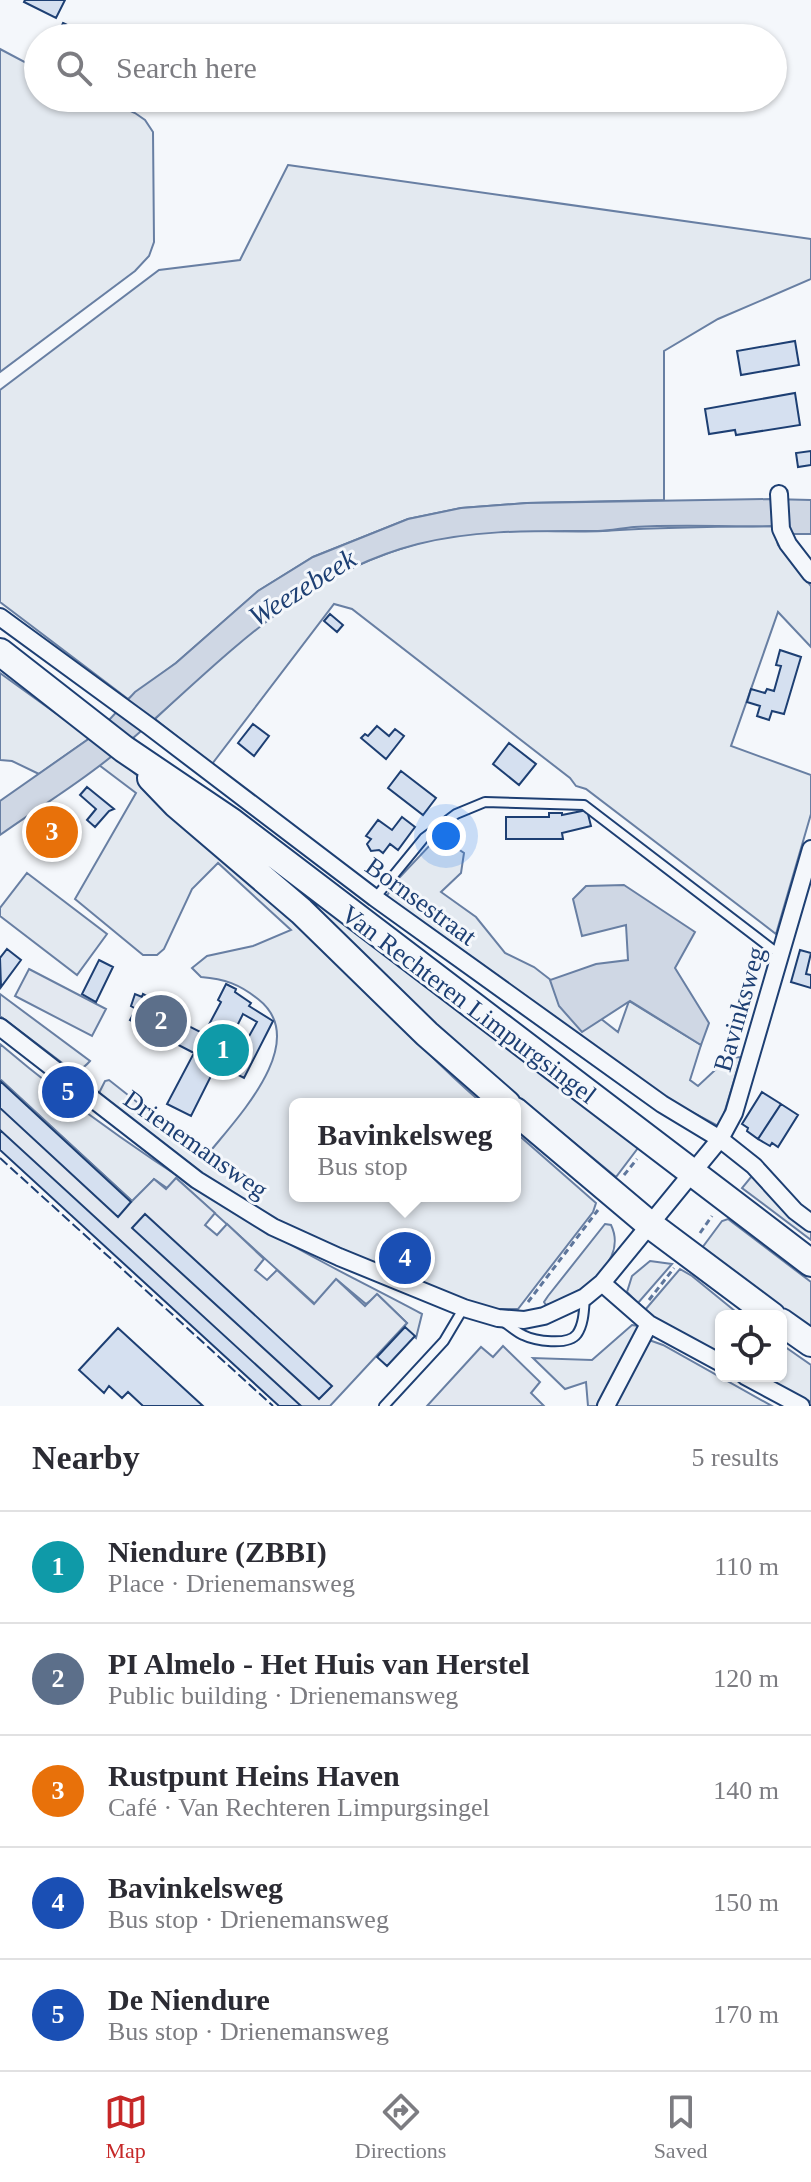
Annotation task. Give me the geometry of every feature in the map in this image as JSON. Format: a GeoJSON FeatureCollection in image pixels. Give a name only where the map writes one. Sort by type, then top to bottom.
{"type":"FeatureCollection","features":[{"type":"Feature","properties":{"kind":"main road","name":"Van Rechteren Limpurgsingel"},"geometry":{"type":"LineString","coordinates":[[0,652],[124,749],[232,822],[811,1263]]}},
{"type":"Feature","properties":{"kind":"main road","name":"Van Rechteren Limpurgsingel"},"geometry":{"type":"LineString","coordinates":[[124,749],[176,804],[301,911],[427,1034],[500,1098]]}},
{"type":"Feature","properties":{"kind":"main road"},"geometry":{"type":"LineString","coordinates":[[521,1116],[649,1224],[764,1310]]}},
{"type":"Feature","properties":{"kind":"main road"},"geometry":{"type":"LineString","coordinates":[[787,1326],[811,1343]]}},
{"type":"Feature","properties":{"kind":"street"},"geometry":{"type":"LineString","coordinates":[[779,494],[781,529],[788,544],[811,574]]}},
{"type":"Feature","properties":{"kind":"street","name":"Bornsestraat"},"geometry":{"type":"LineString","coordinates":[[0,617],[375,898],[662,1104],[720,1139],[754,1166],[795,1211],[811,1223]]}},
{"type":"Feature","properties":{"kind":"street","name":"Bavinksweg"},"geometry":{"type":"LineString","coordinates":[[691,1172],[720,1139],[734,1113],[811,849]]}},
{"type":"Feature","properties":{"kind":"street","name":"Drienemansweg"},"geometry":{"type":"LineString","coordinates":[[0,1027],[197,1180],[273,1227],[464,1308],[498,1318],[524,1320],[564,1309],[602,1283],[649,1224]]}},
{"type":"Feature","properties":{"kind":"street"},"geometry":{"type":"LineString","coordinates":[[649,1224],[691,1172]]}},
{"type":"Feature","properties":{"kind":"street"},"geometry":{"type":"LineString","coordinates":[[602,1283],[649,1324],[715,1360]]}},
{"type":"Feature","properties":{"kind":"street"},"geometry":{"type":"LineString","coordinates":[[606,1406],[649,1324]]}},
{"type":"Feature","properties":{"kind":"street"},"geometry":{"type":"LineString","coordinates":[[756,1382],[801,1406]]}},
{"type":"Feature","properties":{"kind":"lane"},"geometry":{"type":"LineString","coordinates":[[375,898],[424,838],[456,814],[485,802],[584,805],[772,949],[781,952]]}},
{"type":"Feature","properties":{"kind":"lane"},"geometry":{"type":"LineString","coordinates":[[498,1318],[523,1335],[540,1340],[566,1341],[576,1336],[585,1297]]}},
{"type":"Feature","properties":{"kind":"lane"},"geometry":{"type":"LineString","coordinates":[[384,1406],[444,1341],[464,1308]]}},
{"type":"Feature","properties":{"kind":"path"},"geometry":{"type":"LineString","coordinates":[[524,1320],[526,1304],[651,1141]]}},
{"type":"Feature","properties":{"kind":"shaded area"},"geometry":{"type":"Polygon","coordinates":[[[0,49],[24,62],[24,112],[133,112],[145,120],[153,132],[154,242],[149,256],[135,271],[0,372],[0,49]]]}},
{"type":"Feature","properties":{"kind":"shaded area"},"geometry":{"type":"Polygon","coordinates":[[[288,165],[811,239],[811,279],[718,319],[664,351],[664,500],[527,503],[461,508],[408,519],[313,557],[258,591],[176,663],[128,699],[0,602],[0,390],[159,270],[240,260],[288,165]]]}},
{"type":"Feature","properties":{"kind":"shaded area"},"geometry":{"type":"Polygon","coordinates":[[[773,526],[778,545],[811,586],[811,647],[778,612],[731,746],[811,775],[811,814],[776,934],[586,789],[576,786],[570,778],[352,609],[334,604],[212,764],[155,719],[267,617],[346,571],[406,547],[448,536],[486,532],[773,526]]]}},
{"type":"Feature","properties":{"kind":"shaded area"},"geometry":{"type":"Polygon","coordinates":[[[0,673],[90,738],[39,774],[12,761],[0,760],[0,673]]]}},
{"type":"Feature","properties":{"kind":"shaded area"},"geometry":{"type":"Polygon","coordinates":[[[113,755],[204,832],[271,892],[433,1058],[476,1098],[289,1098],[289,1202],[521,1202],[521,1137],[596,1203],[593,1212],[518,1309],[495,1309],[461,1300],[288,1229],[236,1199],[98,1095],[105,1081],[109,1080],[208,1154],[264,1079],[274,1057],[277,1036],[273,1016],[258,999],[231,983],[201,977],[192,968],[207,956],[253,946],[291,930],[218,863],[192,889],[164,949],[157,955],[143,955],[75,899],[136,793],[99,765],[113,755]]]}},
{"type":"Feature","properties":{"kind":"shaded area"},"geometry":{"type":"Polygon","coordinates":[[[431,844],[464,853],[461,873],[441,892],[476,917],[505,953],[534,967],[618,1032],[629,1001],[701,1045],[690,1080],[698,1086],[728,1058],[741,1057],[720,1127],[669,1100],[386,897],[398,879],[431,844]]]}},
{"type":"Feature","properties":{"kind":"shaded area"},"geometry":{"type":"Polygon","coordinates":[[[257,853],[641,1144],[616,1177],[431,1025],[257,853]]]}},
{"type":"Feature","properties":{"kind":"shaded area"},"geometry":{"type":"Polygon","coordinates":[[[27,873],[107,934],[77,975],[0,916],[0,908],[27,873]]]}},
{"type":"Feature","properties":{"kind":"shaded area"},"geometry":{"type":"Polygon","coordinates":[[[29,969],[106,1009],[92,1036],[15,996],[29,969]]]}},
{"type":"Feature","properties":{"kind":"shaded area"},"geometry":{"type":"Polygon","coordinates":[[[0,994],[90,1061],[81,1069],[69,1068],[0,1016],[0,994]]]}},
{"type":"Feature","properties":{"kind":"shaded area"},"geometry":{"type":"Polygon","coordinates":[[[0,1044],[94,1118],[193,1186],[300,1250],[422,1314],[416,1338],[403,1328],[407,1323],[378,1295],[366,1304],[337,1280],[315,1304],[177,1179],[167,1188],[154,1179],[133,1202],[0,1079],[0,1044]]]}},
{"type":"Feature","properties":{"kind":"shaded area"},"geometry":{"type":"Polygon","coordinates":[[[0,1080],[132,1201],[154,1179],[166,1189],[176,1178],[215,1213],[205,1225],[217,1235],[227,1224],[264,1259],[255,1270],[267,1280],[277,1270],[314,1304],[336,1279],[365,1306],[377,1294],[407,1323],[330,1406],[283,1406],[0,1146],[0,1080]]]}},
{"type":"Feature","properties":{"kind":"shaded area"},"geometry":{"type":"Polygon","coordinates":[[[751,1177],[758,1178],[811,1230],[811,1240],[742,1188],[751,1177]]]}},
{"type":"Feature","properties":{"kind":"shaded area"},"geometry":{"type":"Polygon","coordinates":[[[728,1219],[811,1282],[811,1333],[787,1316],[787,1310],[779,1310],[699,1252],[722,1221],[728,1219]]]}},
{"type":"Feature","properties":{"kind":"shaded area"},"geometry":{"type":"Polygon","coordinates":[[[605,1224],[611,1225],[615,1239],[607,1264],[585,1286],[546,1305],[544,1302],[548,1296],[605,1224]]]}},
{"type":"Feature","properties":{"kind":"shaded area"},"geometry":{"type":"Polygon","coordinates":[[[650,1261],[672,1264],[638,1303],[627,1292],[632,1276],[650,1261]]]}},
{"type":"Feature","properties":{"kind":"shaded area"},"geometry":{"type":"Polygon","coordinates":[[[680,1269],[734,1310],[715,1310],[715,1353],[658,1321],[645,1310],[680,1269]]]}},
{"type":"Feature","properties":{"kind":"shaded area"},"geometry":{"type":"Polygon","coordinates":[[[632,1325],[644,1327],[601,1406],[588,1406],[586,1382],[565,1389],[533,1358],[592,1360],[632,1325]]]}},
{"type":"Feature","properties":{"kind":"shaded area"},"geometry":{"type":"Polygon","coordinates":[[[649,1340],[715,1374],[715,1382],[729,1382],[772,1406],[612,1406],[649,1340]]]}},
{"type":"Feature","properties":{"kind":"shaded area"},"geometry":{"type":"Polygon","coordinates":[[[503,1346],[540,1382],[531,1393],[544,1406],[427,1406],[481,1347],[493,1357],[503,1346]]]}},
{"type":"Feature","properties":{"kind":"shaded area"},"geometry":{"type":"Polygon","coordinates":[[[787,1348],[811,1365],[811,1402],[772,1382],[787,1382],[787,1348]]]}},
{"type":"Feature","properties":{"kind":"water","name":"Weezebeek"},"geometry":{"type":"Polygon","coordinates":[[[811,500],[811,534],[794,534],[773,526],[508,532],[440,539],[373,559],[293,602],[221,659],[104,762],[0,835],[0,801],[97,733],[135,692],[176,663],[258,591],[313,557],[408,519],[461,508],[527,503],[811,500]]]}},
{"type":"Feature","properties":{"kind":"water"},"geometry":{"type":"Polygon","coordinates":[[[624,885],[695,932],[675,968],[709,1023],[701,1045],[630,1001],[582,1032],[559,1006],[550,980],[596,964],[628,960],[626,925],[582,936],[573,899],[586,886],[624,885]]]}},
{"type":"Feature","properties":{"kind":"building"},"geometry":{"type":"Polygon","coordinates":[[[25,0],[65,0],[56,18],[25,0]]]}},
{"type":"Feature","properties":{"kind":"building"},"geometry":{"type":"Polygon","coordinates":[[[795,341],[799,365],[741,375],[737,351],[795,341]]]}},
{"type":"Feature","properties":{"kind":"building"},"geometry":{"type":"Polygon","coordinates":[[[795,393],[800,425],[736,435],[735,430],[709,434],[705,409],[795,393]]]}},
{"type":"Feature","properties":{"kind":"building"},"geometry":{"type":"Polygon","coordinates":[[[811,451],[811,465],[798,467],[796,453],[811,451]]]}},
{"type":"Feature","properties":{"kind":"building"},"geometry":{"type":"Polygon","coordinates":[[[330,614],[343,625],[337,632],[324,621],[330,614]]]}},
{"type":"Feature","properties":{"kind":"building"},"geometry":{"type":"Polygon","coordinates":[[[780,650],[801,657],[784,714],[772,711],[769,720],[757,716],[760,706],[747,702],[751,689],[765,693],[767,689],[774,691],[781,666],[776,665],[780,650]]]}},
{"type":"Feature","properties":{"kind":"building"},"geometry":{"type":"Polygon","coordinates":[[[253,724],[269,736],[254,756],[238,743],[253,724]]]}},
{"type":"Feature","properties":{"kind":"building"},"geometry":{"type":"Polygon","coordinates":[[[377,726],[389,736],[395,729],[404,736],[386,759],[361,738],[365,734],[368,736],[377,726]]]}},
{"type":"Feature","properties":{"kind":"building"},"geometry":{"type":"Polygon","coordinates":[[[509,743],[536,764],[519,785],[493,764],[509,743]]]}},
{"type":"Feature","properties":{"kind":"building"},"geometry":{"type":"Polygon","coordinates":[[[401,771],[436,798],[423,815],[388,788],[401,771]]]}},
{"type":"Feature","properties":{"kind":"building"},"geometry":{"type":"Polygon","coordinates":[[[87,787],[114,809],[95,827],[87,820],[96,809],[80,795],[87,787]]]}},
{"type":"Feature","properties":{"kind":"building"},"geometry":{"type":"Polygon","coordinates":[[[587,810],[591,826],[562,833],[563,839],[506,839],[506,817],[549,817],[549,813],[562,815],[587,810]]]}},
{"type":"Feature","properties":{"kind":"building"},"geometry":{"type":"Polygon","coordinates":[[[402,817],[415,827],[398,850],[390,844],[383,853],[371,851],[367,844],[371,839],[366,836],[378,820],[392,830],[402,817]]]}},
{"type":"Feature","properties":{"kind":"building"},"geometry":{"type":"Polygon","coordinates":[[[7,949],[21,960],[1,987],[0,958],[7,949]]]}},
{"type":"Feature","properties":{"kind":"building"},"geometry":{"type":"Polygon","coordinates":[[[800,950],[811,953],[806,974],[811,975],[811,988],[791,982],[800,950]]]}},
{"type":"Feature","properties":{"kind":"building"},"geometry":{"type":"Polygon","coordinates":[[[99,960],[113,967],[96,1002],[82,994],[99,960]]]}},
{"type":"Feature","properties":{"kind":"building"},"geometry":{"type":"Polygon","coordinates":[[[226,984],[251,1003],[249,1006],[273,1021],[244,1078],[217,1064],[191,1116],[167,1104],[194,1053],[130,1020],[136,1009],[131,1006],[135,994],[142,997],[143,994],[170,1009],[167,1015],[204,1034],[221,1002],[218,1000],[226,984]],[[243,1014],[230,1040],[243,1047],[257,1022],[243,1014]]]}},
{"type":"Feature","properties":{"kind":"building"},"geometry":{"type":"Polygon","coordinates":[[[0,1081],[131,1202],[118,1217],[0,1108],[0,1081]]]}},
{"type":"Feature","properties":{"kind":"building"},"geometry":{"type":"Polygon","coordinates":[[[762,1092],[781,1104],[758,1139],[742,1124],[762,1092]]]}},
{"type":"Feature","properties":{"kind":"building"},"geometry":{"type":"Polygon","coordinates":[[[781,1104],[798,1115],[778,1147],[772,1143],[770,1146],[758,1139],[781,1104]]]}},
{"type":"Feature","properties":{"kind":"building"},"geometry":{"type":"Polygon","coordinates":[[[0,1130],[301,1406],[279,1406],[0,1150],[0,1130]]]}},
{"type":"Feature","properties":{"kind":"building"},"geometry":{"type":"Polygon","coordinates":[[[145,1214],[332,1386],[319,1399],[132,1228],[145,1214]]]}},
{"type":"Feature","properties":{"kind":"building"},"geometry":{"type":"Polygon","coordinates":[[[405,1327],[415,1336],[387,1366],[377,1357],[405,1327]]]}},
{"type":"Feature","properties":{"kind":"building"},"geometry":{"type":"Polygon","coordinates":[[[118,1328],[203,1406],[143,1406],[128,1392],[122,1398],[109,1386],[104,1393],[79,1370],[118,1328]]]}},
{"type":"Feature","properties":{"kind":"fence"},"geometry":{"type":"LineString","coordinates":[[0,1158],[273,1406]]}},
{"type":"Feature","properties":{"kind":"place","name":"Rustpunt Heins Haven"},"geometry":{"type":"Point","coordinates":[52,832]}},
{"type":"Feature","properties":{"kind":"place","name":"PI Almelo - Het Huis van Herstel"},"geometry":{"type":"Point","coordinates":[161,1021]}},
{"type":"Feature","properties":{"kind":"place","name":"Niendure (ZBBI)"},"geometry":{"type":"Point","coordinates":[223,1050]}},
{"type":"Feature","properties":{"kind":"place","name":"De Niendure"},"geometry":{"type":"Point","coordinates":[68,1092]}},
{"type":"Feature","properties":{"kind":"place","name":"Bavinkelsweg"},"geometry":{"type":"Point","coordinates":[405,1258]}}]}
